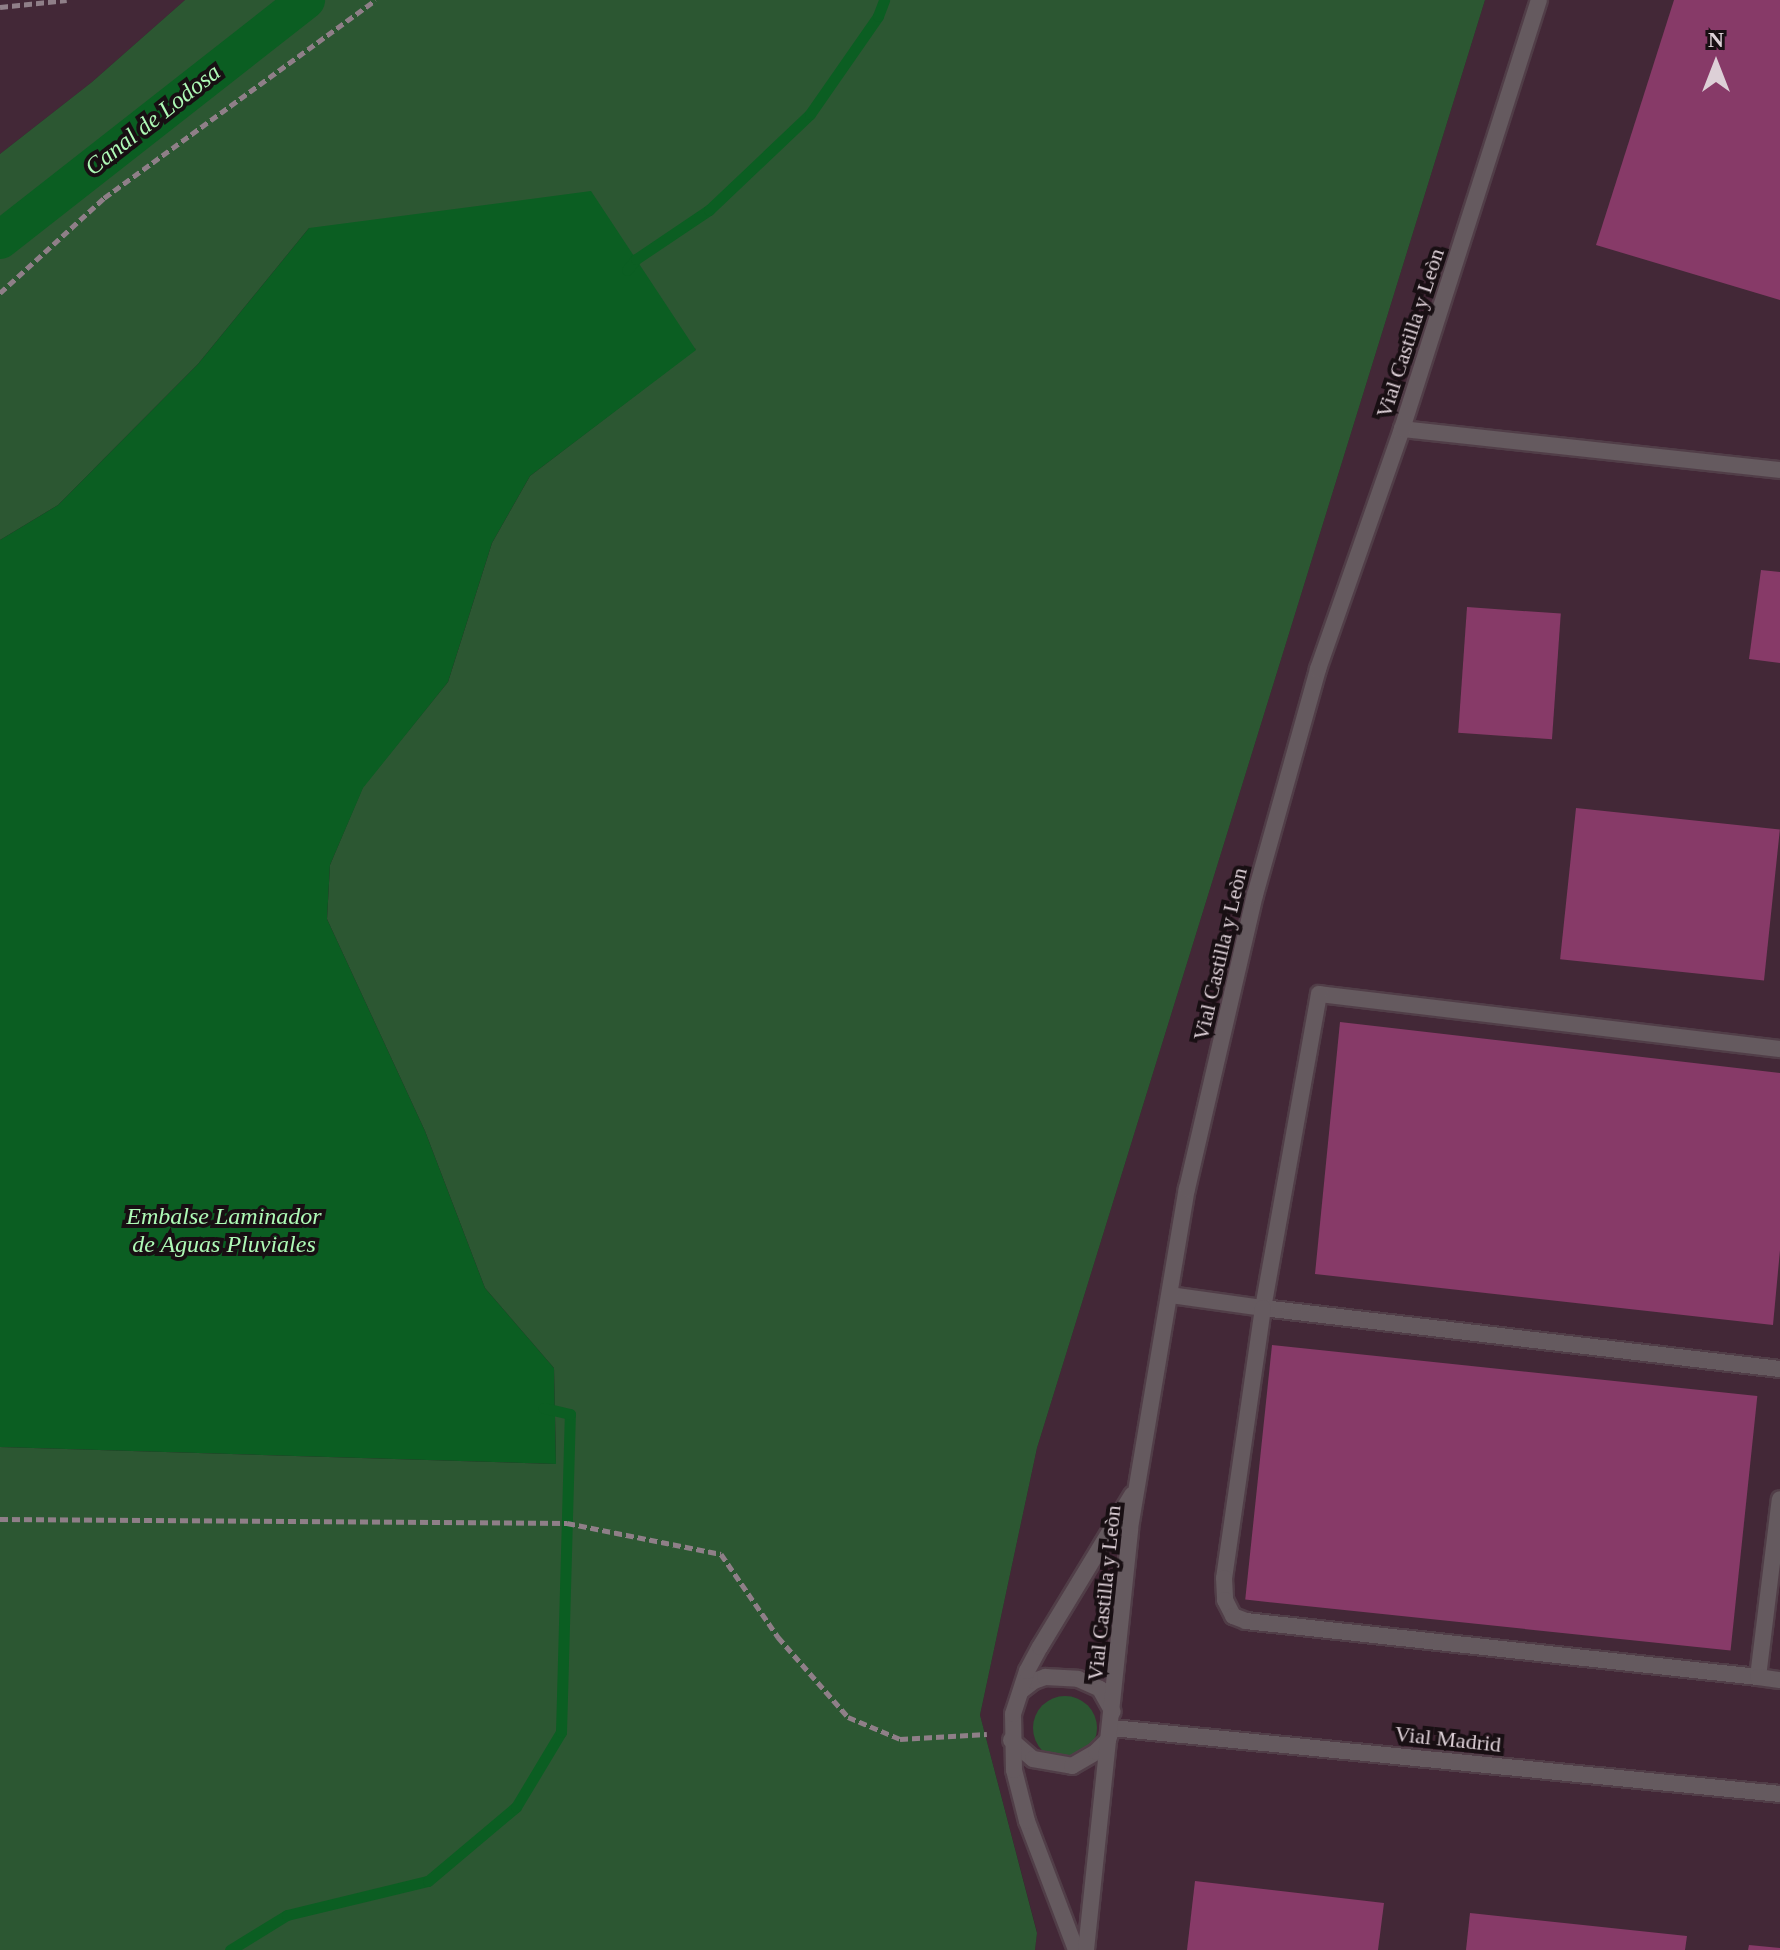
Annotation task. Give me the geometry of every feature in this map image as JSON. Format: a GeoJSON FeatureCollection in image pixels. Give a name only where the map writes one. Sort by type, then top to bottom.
{"type":"FeatureCollection","features":[{"type":"Feature","properties":{"kind":"lane","name":"Vial Castilla y Leòn"},"geometry":{"type":"LineString","coordinates":[[1086,1950],[1130,1528],[1187,1189],[1255,895],[1318,669],[1402,429],[1539,0]]}},
{"type":"Feature","properties":{"kind":"lane"},"geometry":{"type":"LineString","coordinates":[[1402,429],[1780,470]]}},
{"type":"Feature","properties":{"kind":"lane"},"geometry":{"type":"LineString","coordinates":[[1780,1049],[1319,994],[1263,1308],[1224,1578],[1225,1600],[1233,1616],[1246,1621],[1780,1680]]}},
{"type":"Feature","properties":{"kind":"lane"},"geometry":{"type":"LineString","coordinates":[[1170,1295],[1780,1369]]}},
{"type":"Feature","properties":{"kind":"lane"},"geometry":{"type":"LineString","coordinates":[[1076,1950],[1027,1821],[1008,1735],[1018,1696],[1040,1647],[1138,1484]]}},
{"type":"Feature","properties":{"kind":"lane"},"geometry":{"type":"LineString","coordinates":[[1758,1677],[1780,1499]]}},
{"type":"Feature","properties":{"kind":"lane"},"geometry":{"type":"LineString","coordinates":[[1008,1735],[1033,1759],[1072,1766],[1096,1752],[1108,1740],[1112,1720],[1100,1689],[1078,1679],[1045,1677],[1024,1687],[1018,1696]]}},
{"type":"Feature","properties":{"kind":"lane","name":"Vial Madrid"},"geometry":{"type":"LineString","coordinates":[[1112,1720],[1780,1794]]}},
{"type":"Feature","properties":{"kind":"path"},"geometry":{"type":"LineString","coordinates":[[0,7],[67,0]]}},
{"type":"Feature","properties":{"kind":"path"},"geometry":{"type":"LineString","coordinates":[[0,293],[104,198],[376,0]]}},
{"type":"Feature","properties":{"kind":"path"},"geometry":{"type":"LineString","coordinates":[[0,1519],[558,1523],[721,1554],[778,1637],[848,1717],[900,1739],[1008,1735]]}},
{"type":"Feature","properties":{"kind":"shaded area"},"geometry":{"type":"Polygon","coordinates":[[[0,0],[185,0],[92,82],[0,154],[0,0]]]}},
{"type":"Feature","properties":{"kind":"shaded area"},"geometry":{"type":"Polygon","coordinates":[[[185,0],[1485,0],[1037,1448],[980,1715],[1037,1933],[1035,1950],[0,1950],[0,1447],[556,1464],[554,1368],[485,1288],[425,1131],[327,919],[330,865],[363,787],[448,682],[492,543],[530,476],[696,349],[309,228],[198,364],[58,505],[0,540],[0,154],[92,82],[185,0]]]}},
{"type":"Feature","properties":{"kind":"shaded area"},"geometry":{"type":"Polygon","coordinates":[[[1485,0],[1780,0],[1780,1950],[1035,1950],[1037,1932],[980,1715],[1037,1448],[1485,0]]]}},
{"type":"Feature","properties":{"kind":"shaded area"},"geometry":{"type":"Polygon","coordinates":[[[1065,1696],[1088,1705],[1097,1728],[1088,1751],[1065,1760],[1042,1751],[1033,1728],[1042,1705],[1065,1696]]]}},
{"type":"Feature","properties":{"kind":"water","name":"Embalse Laminador de Aguas Pluviales"},"geometry":{"type":"Polygon","coordinates":[[[591,191],[696,350],[530,476],[492,543],[448,682],[363,788],[330,865],[327,919],[425,1131],[485,1288],[554,1368],[556,1464],[0,1447],[0,540],[58,505],[198,364],[309,228],[591,191]]]}},
{"type":"Feature","properties":{"kind":"building"},"geometry":{"type":"Polygon","coordinates":[[[1674,0],[1780,0],[1780,300],[1596,245],[1674,0]]]}},
{"type":"Feature","properties":{"kind":"building"},"geometry":{"type":"Polygon","coordinates":[[[1761,570],[1780,572],[1780,663],[1749,659],[1761,570]]]}},
{"type":"Feature","properties":{"kind":"building"},"geometry":{"type":"Polygon","coordinates":[[[1467,607],[1561,614],[1552,739],[1458,733],[1467,607]]]}},
{"type":"Feature","properties":{"kind":"building"},"geometry":{"type":"Polygon","coordinates":[[[1576,808],[1780,829],[1764,981],[1560,959],[1576,808]]]}},
{"type":"Feature","properties":{"kind":"building"},"geometry":{"type":"Polygon","coordinates":[[[1340,1022],[1780,1073],[1780,1250],[1773,1325],[1315,1274],[1340,1022]]]}},
{"type":"Feature","properties":{"kind":"building"},"geometry":{"type":"Polygon","coordinates":[[[1272,1345],[1757,1396],[1731,1651],[1245,1600],[1272,1345]]]}},
{"type":"Feature","properties":{"kind":"building"},"geometry":{"type":"Polygon","coordinates":[[[1195,1881],[1384,1903],[1378,1950],[1187,1950],[1195,1881]]]}},
{"type":"Feature","properties":{"kind":"building"},"geometry":{"type":"Polygon","coordinates":[[[1470,1913],[1687,1936],[1685,1950],[1466,1950],[1470,1913]]]}},
{"type":"Feature","properties":{"kind":"building"},"geometry":{"type":"Polygon","coordinates":[[[1749,1945],[1780,1948],[1780,1950],[1748,1950],[1749,1945]]]}},
{"type":"Feature","properties":{"kind":"waterway","name":"Canal de Lodosa"},"geometry":{"type":"LineString","coordinates":[[0,240],[306,0]]}},
{"type":"Feature","properties":{"kind":"waterway"},"geometry":{"type":"LineString","coordinates":[[627,270],[636,259],[709,210],[810,114],[878,16],[884,0]]}},
{"type":"Feature","properties":{"kind":"waterway"},"geometry":{"type":"LineString","coordinates":[[230,1950],[287,1915],[428,1881],[516,1807],[561,1732],[570,1414],[544,1408]]}}]}
